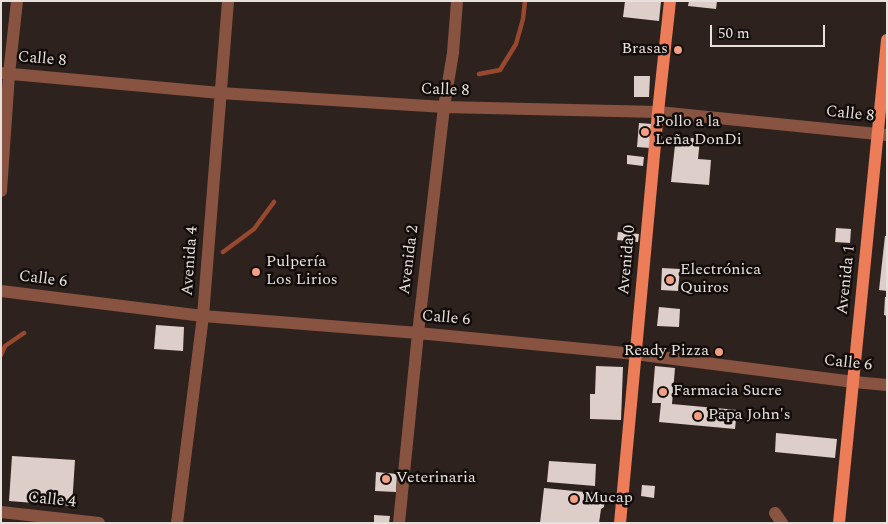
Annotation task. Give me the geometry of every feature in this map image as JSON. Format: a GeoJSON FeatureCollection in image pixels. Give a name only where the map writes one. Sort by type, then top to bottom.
{"type":"FeatureCollection","features":[{"type":"Feature","properties":{"kind":"main road","name":"Avenida 0"},"geometry":{"type":"LineString","coordinates":[[620,523],[670,1]]}},
{"type":"Feature","properties":{"kind":"main road","name":"Avenida 1"},"geometry":{"type":"LineString","coordinates":[[839,523],[882,135],[887,40]]}},
{"type":"Feature","properties":{"kind":"street"},"geometry":{"type":"LineString","coordinates":[[1,191],[5,73],[17,1]]}},
{"type":"Feature","properties":{"kind":"street","name":"Avenida 4"},"geometry":{"type":"LineString","coordinates":[[177,523],[203,316],[228,1]]}},
{"type":"Feature","properties":{"kind":"street","name":"Avenida 2"},"geometry":{"type":"LineString","coordinates":[[399,523],[418,333],[444,108],[453,53],[457,1]]}},
{"type":"Feature","properties":{"kind":"street","name":"Calle 8"},"geometry":{"type":"LineString","coordinates":[[5,73],[220,93],[444,108],[658,112],[882,135]]}},
{"type":"Feature","properties":{"kind":"street","name":"Calle 6"},"geometry":{"type":"LineString","coordinates":[[1,291],[203,316],[418,333],[635,354],[887,385]]}},
{"type":"Feature","properties":{"kind":"street","name":"Calle 4"},"geometry":{"type":"LineString","coordinates":[[1,512],[99,523]]}},
{"type":"Feature","properties":{"kind":"building"},"geometry":{"type":"Polygon","coordinates":[[[625,1],[661,1],[659,21],[623,17],[625,1]]]}},
{"type":"Feature","properties":{"kind":"building"},"geometry":{"type":"Polygon","coordinates":[[[689,1],[717,1],[716,9],[688,6],[689,1]]]}},
{"type":"Feature","properties":{"kind":"building"},"geometry":{"type":"Polygon","coordinates":[[[634,76],[650,76],[649,97],[634,97],[634,76]]]}},
{"type":"Feature","properties":{"kind":"building","name":"Pollo a la Leña DonDi"},"geometry":{"type":"Polygon","coordinates":[[[639,123],[652,124],[650,148],[637,147],[639,123]]]}},
{"type":"Feature","properties":{"kind":"building"},"geometry":{"type":"Polygon","coordinates":[[[676,136],[700,139],[698,159],[711,160],[709,185],[671,182],[676,136]]]}},
{"type":"Feature","properties":{"kind":"building"},"geometry":{"type":"Polygon","coordinates":[[[627,155],[644,157],[643,166],[627,164],[627,155]]]}},
{"type":"Feature","properties":{"kind":"building"},"geometry":{"type":"Polygon","coordinates":[[[836,228],[851,229],[850,243],[835,242],[836,228]]]}},
{"type":"Feature","properties":{"kind":"building"},"geometry":{"type":"Polygon","coordinates":[[[618,232],[639,234],[638,242],[617,240],[618,232]]]}},
{"type":"Feature","properties":{"kind":"building"},"geometry":{"type":"Polygon","coordinates":[[[885,236],[887,236],[887,291],[879,290],[885,236]]]}},
{"type":"Feature","properties":{"kind":"building","name":"Electrónica Quiros"},"geometry":{"type":"Polygon","coordinates":[[[662,268],[680,269],[678,291],[661,290],[662,268]]]}},
{"type":"Feature","properties":{"kind":"building"},"geometry":{"type":"Polygon","coordinates":[[[885,297],[887,297],[887,316],[884,315],[885,297]]]}},
{"type":"Feature","properties":{"kind":"building"},"geometry":{"type":"Polygon","coordinates":[[[659,307],[680,309],[679,327],[657,326],[659,307]]]}},
{"type":"Feature","properties":{"kind":"building"},"geometry":{"type":"Polygon","coordinates":[[[156,325],[184,327],[183,351],[154,349],[156,325]]]}},
{"type":"Feature","properties":{"kind":"building"},"geometry":{"type":"Polygon","coordinates":[[[596,366],[623,367],[621,420],[590,419],[590,394],[595,394],[596,366]]]}},
{"type":"Feature","properties":{"kind":"building","name":"Papa John's"},"geometry":{"type":"Polygon","coordinates":[[[655,366],[675,368],[672,404],[737,410],[735,429],[659,422],[661,403],[652,403],[655,366]]]}},
{"type":"Feature","properties":{"kind":"building"},"geometry":{"type":"Polygon","coordinates":[[[776,433],[837,439],[835,458],[775,452],[776,433]]]}},
{"type":"Feature","properties":{"kind":"building"},"geometry":{"type":"Polygon","coordinates":[[[12,456],[75,460],[72,506],[9,501],[12,456]]]}},
{"type":"Feature","properties":{"kind":"building"},"geometry":{"type":"Polygon","coordinates":[[[549,461],[596,464],[595,486],[547,482],[549,461]]]}},
{"type":"Feature","properties":{"kind":"building"},"geometry":{"type":"Polygon","coordinates":[[[376,472],[397,474],[396,492],[375,491],[376,472]]]}},
{"type":"Feature","properties":{"kind":"building"},"geometry":{"type":"Polygon","coordinates":[[[642,485],[655,486],[654,498],[641,496],[642,485]]]}},
{"type":"Feature","properties":{"kind":"building"},"geometry":{"type":"Polygon","coordinates":[[[544,488],[605,494],[604,507],[601,509],[599,523],[540,523],[544,488]]]}},
{"type":"Feature","properties":{"kind":"building"},"geometry":{"type":"Polygon","coordinates":[[[374,515],[390,516],[389,523],[374,522],[374,515]]]}},
{"type":"Feature","properties":{"kind":"waterway"},"geometry":{"type":"LineString","coordinates":[[479,74],[500,70],[516,44],[523,19],[525,1]]}},
{"type":"Feature","properties":{"kind":"waterway"},"geometry":{"type":"LineString","coordinates":[[223,252],[254,229],[274,202]]}},
{"type":"Feature","properties":{"kind":"waterway"},"geometry":{"type":"LineString","coordinates":[[1,355],[5,346],[24,333]]}},
{"type":"Feature","properties":{"kind":"place","name":"Brasas"},"geometry":{"type":"Point","coordinates":[678,50]}},
{"type":"Feature","properties":{"kind":"place","name":"Pollo a la Leña DonDi"},"geometry":{"type":"Point","coordinates":[645,132]}},
{"type":"Feature","properties":{"kind":"place","name":"Pulpería Los Lirios"},"geometry":{"type":"Point","coordinates":[256,272]}},
{"type":"Feature","properties":{"kind":"place","name":"Electrónica Quiros"},"geometry":{"type":"Point","coordinates":[670,280]}},
{"type":"Feature","properties":{"kind":"place","name":"Ready Pizza"},"geometry":{"type":"Point","coordinates":[719,352]}},
{"type":"Feature","properties":{"kind":"place","name":"Farmacia Sucre"},"geometry":{"type":"Point","coordinates":[663,392]}},
{"type":"Feature","properties":{"kind":"place","name":"Papa John's"},"geometry":{"type":"Point","coordinates":[698,416]}},
{"type":"Feature","properties":{"kind":"place","name":"Veterinaria"},"geometry":{"type":"Point","coordinates":[386,479]}},
{"type":"Feature","properties":{"kind":"place","name":"Mucap"},"geometry":{"type":"Point","coordinates":[574,499]}}]}
